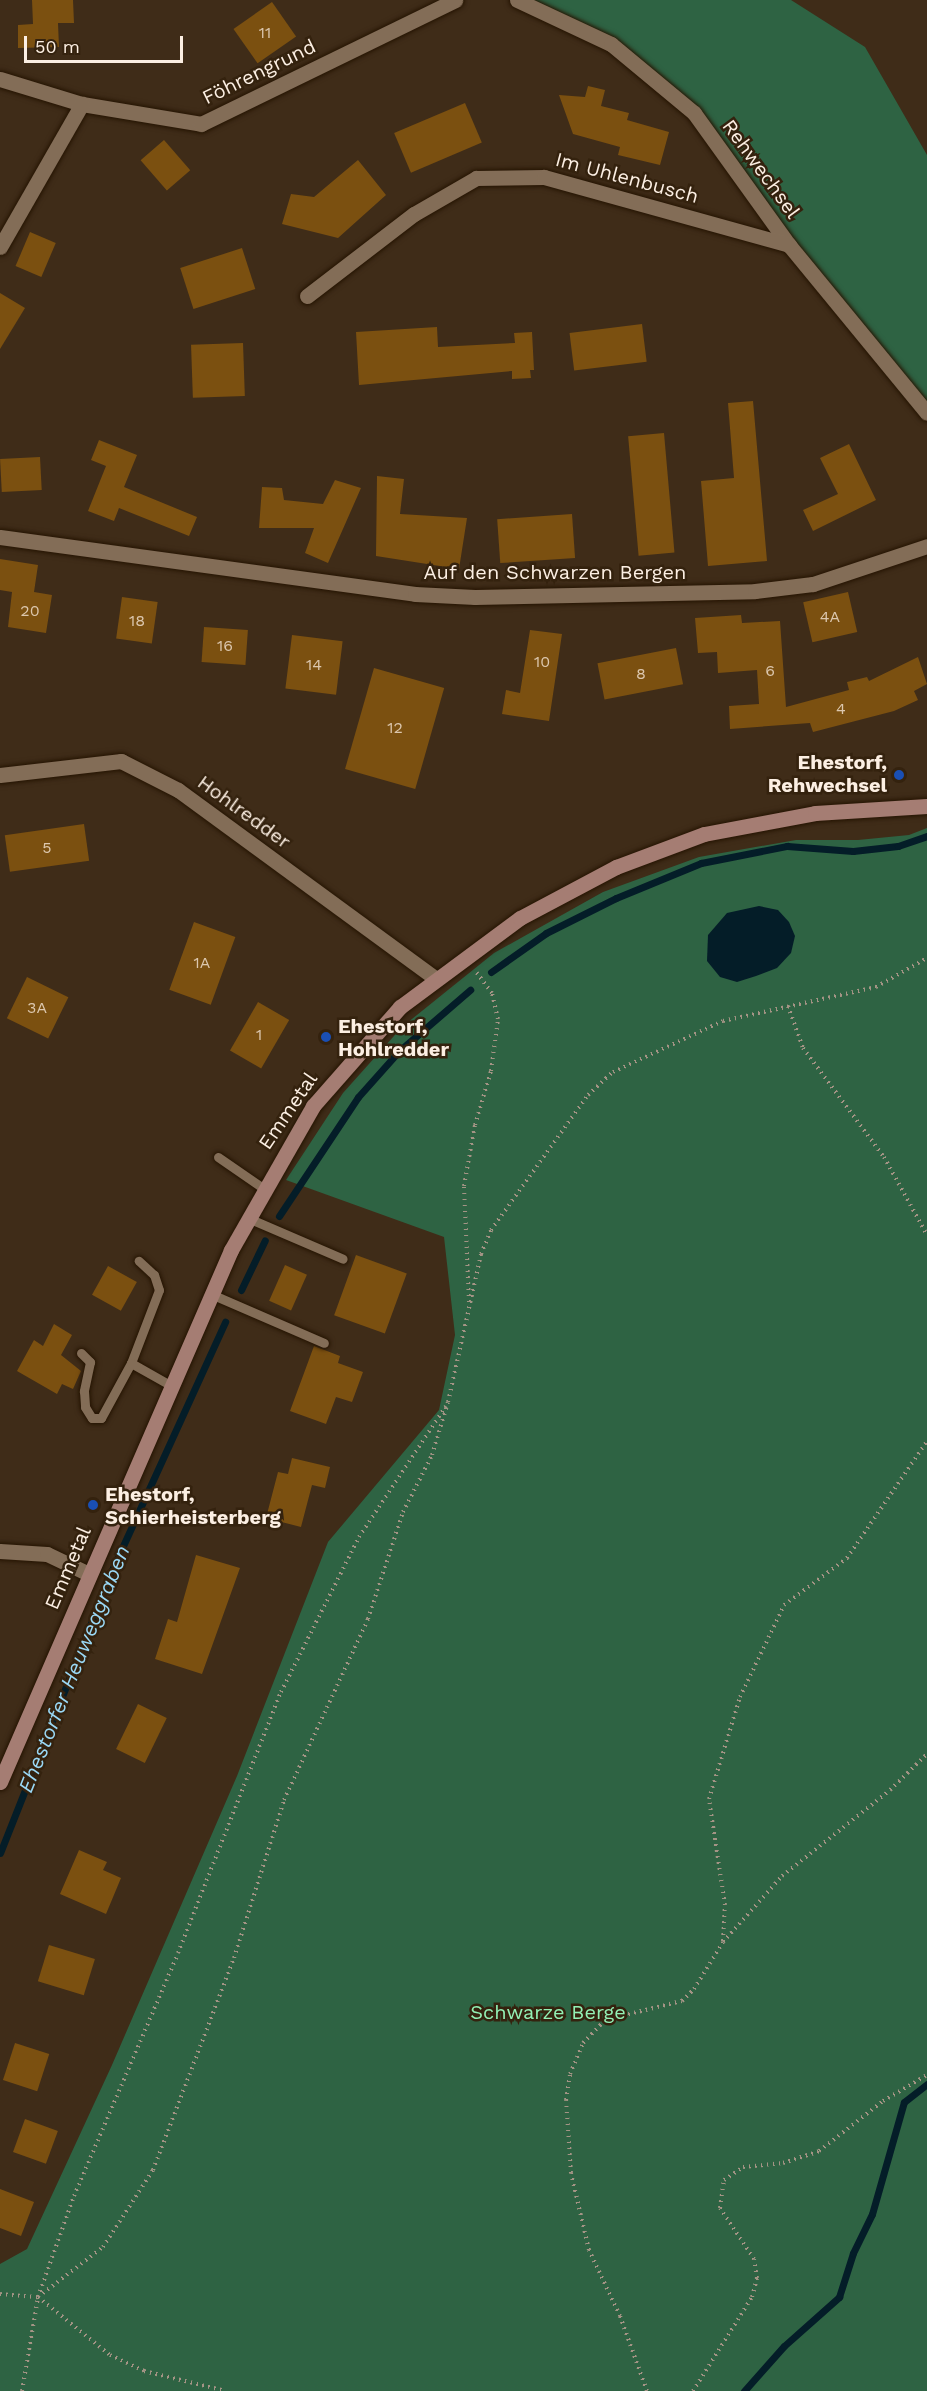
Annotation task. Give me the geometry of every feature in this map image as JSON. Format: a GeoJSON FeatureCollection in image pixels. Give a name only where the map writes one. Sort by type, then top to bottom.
{"type":"FeatureCollection","features":[{"type":"Feature","properties":{"kind":"main road","name":"Emmetal"},"geometry":{"type":"LineString","coordinates":[[0,1782],[170,1385],[263,1188],[318,1100],[400,1007],[435,978],[520,918],[615,867],[704,834],[815,813],[927,806]]}},
{"type":"Feature","properties":{"kind":"street","name":"Föhrengrund"},"geometry":{"type":"LineString","coordinates":[[0,79],[82,104],[201,124],[455,0]]}},
{"type":"Feature","properties":{"kind":"street","name":"Rehwechsel"},"geometry":{"type":"LineString","coordinates":[[517,0],[611,44],[694,113],[789,244],[927,413]]}},
{"type":"Feature","properties":{"kind":"street"},"geometry":{"type":"LineString","coordinates":[[0,247],[82,104]]}},
{"type":"Feature","properties":{"kind":"street","name":"Im Uhlenbusch"},"geometry":{"type":"LineString","coordinates":[[307,296],[414,214],[476,178],[544,177],[789,244]]}},
{"type":"Feature","properties":{"kind":"street","name":"Auf den Schwarzen Bergen"},"geometry":{"type":"LineString","coordinates":[[0,537],[414,594],[475,597],[755,591],[813,584],[927,546]]}},
{"type":"Feature","properties":{"kind":"street","name":"Hohlredder"},"geometry":{"type":"LineString","coordinates":[[0,775],[121,761],[178,790],[435,978]]}},
{"type":"Feature","properties":{"kind":"street"},"geometry":{"type":"LineString","coordinates":[[0,1551],[47,1554],[89,1574]]}},
{"type":"Feature","properties":{"kind":"lane"},"geometry":{"type":"LineString","coordinates":[[218,1157],[263,1188]]}},
{"type":"Feature","properties":{"kind":"lane"},"geometry":{"type":"LineString","coordinates":[[248,1218],[343,1258]]}},
{"type":"Feature","properties":{"kind":"lane"},"geometry":{"type":"LineString","coordinates":[[81,1353],[90,1362],[84,1399],[92,1418],[101,1418],[131,1363],[159,1290],[154,1275],[139,1261]]}},
{"type":"Feature","properties":{"kind":"lane"},"geometry":{"type":"LineString","coordinates":[[211,1294],[324,1343]]}},
{"type":"Feature","properties":{"kind":"lane"},"geometry":{"type":"LineString","coordinates":[[131,1363],[170,1385]]}},
{"type":"Feature","properties":{"kind":"path"},"geometry":{"type":"LineString","coordinates":[[465,957],[492,993],[498,1019],[491,1071],[475,1125],[464,1186],[470,1308]]}},
{"type":"Feature","properties":{"kind":"path"},"geometry":{"type":"LineString","coordinates":[[38,2297],[103,2247],[153,2170],[234,1958],[284,1800],[368,1619],[403,1512],[432,1455],[448,1402],[481,1254],[491,1230],[588,1095],[613,1072],[723,1021],[876,987],[927,958]]}},
{"type":"Feature","properties":{"kind":"path"},"geometry":{"type":"LineString","coordinates":[[788,1006],[803,1048],[884,1157],[927,1235]]}},
{"type":"Feature","properties":{"kind":"path"},"geometry":{"type":"LineString","coordinates":[[22,2391],[38,2297],[74,2196],[178,1953],[281,1692],[358,1537],[448,1402]]}},
{"type":"Feature","properties":{"kind":"path"},"geometry":{"type":"LineString","coordinates":[[723,1942],[725,1905],[709,1799],[740,1697],[784,1605],[847,1558],[927,1441]]}},
{"type":"Feature","properties":{"kind":"path"},"geometry":{"type":"LineString","coordinates":[[647,2391],[620,2316],[589,2250],[571,2173],[566,2100],[570,2074],[583,2043],[605,2020],[682,2001],[694,1989],[723,1942],[782,1876],[890,1790],[927,1754]]}},
{"type":"Feature","properties":{"kind":"path"},"geometry":{"type":"LineString","coordinates":[[693,2391],[752,2297],[757,2278],[748,2249],[720,2208],[724,2180],[743,2167],[783,2163],[819,2151],[883,2101],[927,2075]]}},
{"type":"Feature","properties":{"kind":"path"},"geometry":{"type":"LineString","coordinates":[[0,2294],[38,2297],[110,2355],[144,2372],[226,2391]]}},
{"type":"Feature","properties":{"kind":"green space"},"geometry":{"type":"Polygon","coordinates":[[[521,0],[791,0],[865,47],[927,155],[927,413],[694,113],[611,44],[521,0]]]}},
{"type":"Feature","properties":{"kind":"green space","name":"Schwarze Berge"},"geometry":{"type":"Polygon","coordinates":[[[927,828],[927,2391],[0,2391],[0,2264],[27,2249],[112,2065],[237,1776],[328,1542],[439,1410],[455,1335],[444,1237],[286,1180],[343,1093],[402,1027],[494,953],[603,892],[699,857],[796,840],[858,840],[909,835],[927,828]]]}},
{"type":"Feature","properties":{"kind":"water"},"geometry":{"type":"Polygon","coordinates":[[[759,906],[778,910],[789,922],[795,936],[791,953],[777,968],[756,976],[737,982],[720,977],[707,961],[708,935],[727,913],[759,906]]]}},
{"type":"Feature","properties":{"kind":"building"},"geometry":{"type":"Polygon","coordinates":[[[32,0],[73,0],[74,23],[58,23],[59,47],[18,48],[18,25],[33,24],[32,0]]]}},
{"type":"Feature","properties":{"kind":"building"},"geometry":{"type":"Polygon","coordinates":[[[272,2],[296,36],[258,63],[233,29],[272,2]]]}},
{"type":"Feature","properties":{"kind":"building"},"geometry":{"type":"Polygon","coordinates":[[[588,86],[605,90],[601,106],[629,113],[627,120],[669,132],[660,165],[618,155],[620,147],[573,134],[559,95],[585,97],[588,86]]]}},
{"type":"Feature","properties":{"kind":"building"},"geometry":{"type":"Polygon","coordinates":[[[465,103],[482,143],[411,173],[394,133],[465,103]]]}},
{"type":"Feature","properties":{"kind":"building"},"geometry":{"type":"Polygon","coordinates":[[[164,140],[190,170],[167,191],[141,160],[164,140]]]}},
{"type":"Feature","properties":{"kind":"building"},"geometry":{"type":"Polygon","coordinates":[[[358,160],[386,195],[338,238],[282,224],[291,194],[314,197],[358,160]]]}},
{"type":"Feature","properties":{"kind":"building"},"geometry":{"type":"Polygon","coordinates":[[[30,232],[56,243],[41,277],[16,266],[30,232]]]}},
{"type":"Feature","properties":{"kind":"building"},"geometry":{"type":"Polygon","coordinates":[[[242,248],[255,289],[193,309],[180,268],[242,248]]]}},
{"type":"Feature","properties":{"kind":"building"},"geometry":{"type":"Polygon","coordinates":[[[0,293],[25,308],[0,349],[0,293]]]}},
{"type":"Feature","properties":{"kind":"building"},"geometry":{"type":"Polygon","coordinates":[[[642,324],[647,362],[574,371],[570,333],[642,324]]]}},
{"type":"Feature","properties":{"kind":"building"},"geometry":{"type":"Polygon","coordinates":[[[437,327],[438,347],[515,343],[514,333],[532,332],[534,370],[530,370],[531,378],[512,379],[512,371],[359,385],[356,332],[437,327]]]}},
{"type":"Feature","properties":{"kind":"building"},"geometry":{"type":"Polygon","coordinates":[[[243,343],[245,396],[193,398],[191,345],[243,343]]]}},
{"type":"Feature","properties":{"kind":"building"},"geometry":{"type":"Polygon","coordinates":[[[753,401],[767,561],[708,566],[701,481],[734,478],[728,403],[753,401]]]}},
{"type":"Feature","properties":{"kind":"building"},"geometry":{"type":"Polygon","coordinates":[[[664,433],[674,553],[639,556],[628,436],[664,433]]]}},
{"type":"Feature","properties":{"kind":"building"},"geometry":{"type":"Polygon","coordinates":[[[99,440],[137,455],[124,487],[197,517],[189,536],[119,508],[114,521],[88,511],[106,466],[91,460],[99,440]]]}},
{"type":"Feature","properties":{"kind":"building"},"geometry":{"type":"Polygon","coordinates":[[[849,444],[876,500],[813,531],[803,510],[838,494],[820,458],[849,444]]]}},
{"type":"Feature","properties":{"kind":"building"},"geometry":{"type":"Polygon","coordinates":[[[40,457],[42,490],[2,492],[0,459],[40,457]]]}},
{"type":"Feature","properties":{"kind":"building"},"geometry":{"type":"Polygon","coordinates":[[[377,476],[404,479],[400,514],[467,518],[459,569],[376,556],[377,476]]]}},
{"type":"Feature","properties":{"kind":"building"},"geometry":{"type":"Polygon","coordinates":[[[335,480],[361,488],[328,563],[305,553],[314,528],[259,528],[262,487],[282,488],[284,500],[323,504],[335,480]]]}},
{"type":"Feature","properties":{"kind":"building"},"geometry":{"type":"Polygon","coordinates":[[[572,514],[575,558],[500,563],[497,519],[572,514]]]}},
{"type":"Feature","properties":{"kind":"building"},"geometry":{"type":"Polygon","coordinates":[[[0,559],[38,565],[34,592],[52,595],[46,633],[8,627],[12,592],[0,590],[0,559]]]}},
{"type":"Feature","properties":{"kind":"building"},"geometry":{"type":"Polygon","coordinates":[[[848,592],[857,632],[812,642],[803,602],[848,592]]]}},
{"type":"Feature","properties":{"kind":"building"},"geometry":{"type":"Polygon","coordinates":[[[122,597],[158,602],[152,644],[116,639],[122,597]]]}},
{"type":"Feature","properties":{"kind":"building"},"geometry":{"type":"Polygon","coordinates":[[[741,615],[742,623],[780,621],[786,707],[849,690],[847,682],[867,677],[869,681],[918,657],[927,684],[914,691],[918,700],[894,711],[813,732],[810,723],[730,729],[729,706],[759,704],[757,670],[718,673],[717,652],[698,653],[695,618],[741,615]]]}},
{"type":"Feature","properties":{"kind":"building"},"geometry":{"type":"Polygon","coordinates":[[[204,627],[248,630],[245,665],[202,662],[204,627]]]}},
{"type":"Feature","properties":{"kind":"building"},"geometry":{"type":"Polygon","coordinates":[[[530,630],[562,634],[549,721],[502,714],[506,690],[520,693],[530,630]]]}},
{"type":"Feature","properties":{"kind":"building"},"geometry":{"type":"Polygon","coordinates":[[[292,635],[343,641],[336,695],[285,689],[292,635]]]}},
{"type":"Feature","properties":{"kind":"building"},"geometry":{"type":"Polygon","coordinates":[[[676,648],[683,684],[605,700],[597,663],[676,648]]]}},
{"type":"Feature","properties":{"kind":"building"},"geometry":{"type":"Polygon","coordinates":[[[374,668],[444,688],[415,789],[345,769],[374,668]]]}},
{"type":"Feature","properties":{"kind":"building"},"geometry":{"type":"Polygon","coordinates":[[[84,824],[89,861],[10,872],[5,835],[84,824]]]}},
{"type":"Feature","properties":{"kind":"building"},"geometry":{"type":"Polygon","coordinates":[[[194,922],[235,937],[211,1005],[169,990],[194,922]]]}},
{"type":"Feature","properties":{"kind":"building"},"geometry":{"type":"Polygon","coordinates":[[[27,977],[68,997],[48,1039],[7,1018],[27,977]]]}},
{"type":"Feature","properties":{"kind":"building"},"geometry":{"type":"Polygon","coordinates":[[[258,1002],[289,1020],[261,1068],[230,1050],[258,1002]]]}},
{"type":"Feature","properties":{"kind":"building"},"geometry":{"type":"Polygon","coordinates":[[[356,1255],[407,1273],[385,1334],[334,1315],[356,1255]]]}},
{"type":"Feature","properties":{"kind":"building"},"geometry":{"type":"Polygon","coordinates":[[[285,1265],[307,1275],[291,1310],[269,1301],[285,1265]]]}},
{"type":"Feature","properties":{"kind":"building"},"geometry":{"type":"Polygon","coordinates":[[[108,1266],[137,1282],[121,1311],[92,1295],[108,1266]]]}},
{"type":"Feature","properties":{"kind":"building"},"geometry":{"type":"Polygon","coordinates":[[[54,1324],[72,1335],[61,1355],[81,1371],[73,1389],[62,1384],[57,1394],[17,1371],[34,1340],[43,1346],[54,1324]]]}},
{"type":"Feature","properties":{"kind":"building"},"geometry":{"type":"Polygon","coordinates":[[[314,1346],[340,1356],[338,1363],[363,1372],[352,1402],[336,1397],[326,1424],[290,1411],[314,1346]]]}},
{"type":"Feature","properties":{"kind":"building"},"geometry":{"type":"Polygon","coordinates":[[[292,1458],[330,1467],[325,1488],[312,1485],[301,1527],[266,1518],[278,1472],[288,1474],[292,1458]]]}},
{"type":"Feature","properties":{"kind":"building"},"geometry":{"type":"Polygon","coordinates":[[[196,1555],[240,1568],[202,1674],[155,1659],[168,1619],[177,1622],[196,1555]]]}},
{"type":"Feature","properties":{"kind":"building"},"geometry":{"type":"Polygon","coordinates":[[[138,1704],[167,1718],[145,1763],[116,1749],[138,1704]]]}},
{"type":"Feature","properties":{"kind":"building"},"geometry":{"type":"Polygon","coordinates":[[[79,1850],[107,1862],[103,1870],[121,1878],[106,1914],[60,1894],[79,1850]]]}},
{"type":"Feature","properties":{"kind":"building"},"geometry":{"type":"Polygon","coordinates":[[[49,1945],[95,1959],[84,1995],[38,1981],[49,1945]]]}},
{"type":"Feature","properties":{"kind":"building"},"geometry":{"type":"Polygon","coordinates":[[[15,2043],[49,2054],[37,2091],[3,2080],[15,2043]]]}},
{"type":"Feature","properties":{"kind":"building"},"geometry":{"type":"Polygon","coordinates":[[[25,2119],[58,2131],[46,2164],[13,2152],[25,2119]]]}},
{"type":"Feature","properties":{"kind":"building"},"geometry":{"type":"Polygon","coordinates":[[[0,2189],[34,2202],[21,2236],[0,2228],[0,2189]]]}},
{"type":"Feature","properties":{"kind":"waterway","name":"Ehestorfer Heuweggraben"},"geometry":{"type":"LineString","coordinates":[[491,972],[546,933],[616,898],[701,863],[787,846],[853,851],[898,846],[927,836]]}},
{"type":"Feature","properties":{"kind":"waterway","name":"Ehestorfer Heuweggraben"},"geometry":{"type":"LineString","coordinates":[[279,1216],[358,1097],[399,1051],[470,990]]}},
{"type":"Feature","properties":{"kind":"waterway","name":"Ehestorfer Heuweggraben"},"geometry":{"type":"LineString","coordinates":[[241,1290],[265,1240]]}},
{"type":"Feature","properties":{"kind":"waterway","name":"Ehestorfer Heuweggraben"},"geometry":{"type":"LineString","coordinates":[[0,1853],[112,1570],[225,1322]]}},
{"type":"Feature","properties":{"kind":"waterway"},"geometry":{"type":"LineString","coordinates":[[744,2391],[784,2346],[839,2297],[853,2253],[872,2214],[904,2102],[927,2084]]}},
{"type":"Feature","properties":{"kind":"place","name":"Ehestorf, Rehwechsel"},"geometry":{"type":"Point","coordinates":[899,775]}},
{"type":"Feature","properties":{"kind":"place","name":"Ehestorf, Hohlredder"},"geometry":{"type":"Point","coordinates":[326,1037]}},
{"type":"Feature","properties":{"kind":"place","name":"Ehestorf, Schierheisterberg"},"geometry":{"type":"Point","coordinates":[93,1505]}}]}
